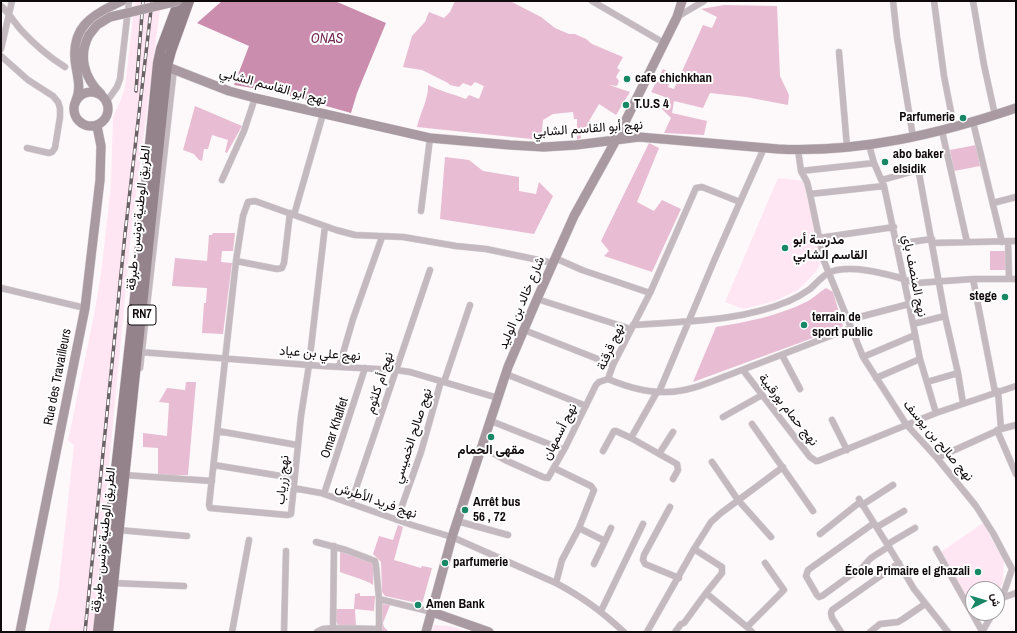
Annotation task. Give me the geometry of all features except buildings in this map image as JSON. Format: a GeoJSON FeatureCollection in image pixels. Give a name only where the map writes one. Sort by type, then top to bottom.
{"type":"FeatureCollection","features":[{"type":"Feature","properties":{"kind":"main road","name":"الطريق الوطنية تونس - طبرقة"},"geometry":{"type":"LineString","coordinates":[[108,632],[115,583],[125,475],[140,352],[166,66],[164,42],[178,1]]}},
{"type":"Feature","properties":{"kind":"main road","name":"الطريق الوطنية تونس - طبرقة"},"geometry":{"type":"LineString","coordinates":[[98,632],[134,307],[166,66],[189,1]]}},
{"type":"Feature","properties":{"kind":"street"},"geometry":{"type":"LineString","coordinates":[[1,47],[12,1]]}},
{"type":"Feature","properties":{"kind":"street"},"geometry":{"type":"LineString","coordinates":[[122,1],[95,15],[82,27],[74,48],[79,85],[79,92],[74,108],[75,116],[81,123],[88,126],[97,126],[104,121],[108,110],[104,98],[91,84],[85,69],[83,51],[89,35],[97,26],[110,17],[178,1]]}},
{"type":"Feature","properties":{"kind":"street"},"geometry":{"type":"LineString","coordinates":[[104,98],[118,83],[129,1]]}},
{"type":"Feature","properties":{"kind":"street"},"geometry":{"type":"LineString","coordinates":[[592,1],[664,43]]}},
{"type":"Feature","properties":{"kind":"street","name":"شارع خالد بن الوليد"},"geometry":{"type":"LineString","coordinates":[[426,632],[452,537],[506,374],[537,298],[574,216],[616,140],[664,43],[676,17],[681,1]]}},
{"type":"Feature","properties":{"kind":"street"},"geometry":{"type":"LineString","coordinates":[[676,17],[704,1]]}},
{"type":"Feature","properties":{"kind":"street"},"geometry":{"type":"LineString","coordinates":[[893,1],[897,37],[913,137]]}},
{"type":"Feature","properties":{"kind":"street"},"geometry":{"type":"LineString","coordinates":[[934,1],[944,76],[954,127]]}},
{"type":"Feature","properties":{"kind":"street"},"geometry":{"type":"LineString","coordinates":[[974,1],[984,65],[995,115]]}},
{"type":"Feature","properties":{"kind":"street"},"geometry":{"type":"LineString","coordinates":[[1,6],[9,12],[20,29],[27,36],[54,60],[65,67]]}},
{"type":"Feature","properties":{"kind":"street"},"geometry":{"type":"LineString","coordinates":[[839,52],[847,147]]}},
{"type":"Feature","properties":{"kind":"street"},"geometry":{"type":"LineString","coordinates":[[1,56],[28,80],[53,96],[60,108],[56,140],[52,152],[49,153],[27,148]]}},
{"type":"Feature","properties":{"kind":"street","name":"نهج أبو القاسم الشابي"},"geometry":{"type":"LineString","coordinates":[[166,66],[229,91],[430,138],[544,147],[634,138],[798,150],[847,147],[869,145],[942,131],[1016,108]]}},
{"type":"Feature","properties":{"kind":"street"},"geometry":{"type":"LineString","coordinates":[[76,100],[82,94],[90,91],[94,91],[104,98]]}},
{"type":"Feature","properties":{"kind":"street"},"geometry":{"type":"LineString","coordinates":[[222,180],[244,131],[255,98]]}},
{"type":"Feature","properties":{"kind":"street"},"geometry":{"type":"LineString","coordinates":[[236,261],[282,268],[292,214],[323,114]]}},
{"type":"Feature","properties":{"kind":"street"},"geometry":{"type":"LineString","coordinates":[[537,298],[632,327],[738,317],[790,301],[801,295],[828,273],[836,270],[860,270],[874,272],[911,282],[1013,279],[1005,242],[993,203],[973,122]]}},
{"type":"Feature","properties":{"kind":"street","name":"Rue des Travailleurs"},"geometry":{"type":"LineString","coordinates":[[20,632],[85,308],[100,180],[101,146],[97,126]]}},
{"type":"Feature","properties":{"kind":"street"},"geometry":{"type":"LineString","coordinates":[[942,131],[967,242]]}},
{"type":"Feature","properties":{"kind":"street"},"geometry":{"type":"LineString","coordinates":[[421,211],[430,138]]}},
{"type":"Feature","properties":{"kind":"street","name":"نهج المنصف باي"},"geometry":{"type":"LineString","coordinates":[[869,145],[874,163],[883,183],[894,227],[896,244],[910,304],[920,359],[936,412]]}},
{"type":"Feature","properties":{"kind":"street"},"geometry":{"type":"LineString","coordinates":[[631,438],[658,392],[764,148]]}},
{"type":"Feature","properties":{"kind":"street","name":"نهج صالح بن يوسف"},"geometry":{"type":"LineString","coordinates":[[798,150],[801,171],[807,182],[824,261],[863,357],[906,424],[937,458],[976,506],[993,533],[1014,568],[1005,590]]}},
{"type":"Feature","properties":{"kind":"street"},"geometry":{"type":"LineString","coordinates":[[801,171],[874,163]]}},
{"type":"Feature","properties":{"kind":"street"},"geometry":{"type":"LineString","coordinates":[[810,194],[883,183],[914,171],[918,171],[963,403]]}},
{"type":"Feature","properties":{"kind":"street","name":"نهج قرقنة"},"geometry":{"type":"LineString","coordinates":[[740,202],[702,187],[696,188],[650,293],[613,365],[608,379],[635,389],[658,392],[687,390],[743,370],[850,328]]}},
{"type":"Feature","properties":{"kind":"street"},"geometry":{"type":"LineString","coordinates":[[993,203],[1016,197]]}},
{"type":"Feature","properties":{"kind":"street"},"geometry":{"type":"LineString","coordinates":[[125,475],[212,481],[236,261],[243,216],[248,202],[255,201],[325,226],[360,236],[403,237],[434,243],[499,250],[554,261],[650,293]]}},
{"type":"Feature","properties":{"kind":"street","name":"نهج زرياب"},"geometry":{"type":"LineString","coordinates":[[212,481],[209,505],[210,508],[290,515],[292,510],[293,478],[309,365],[325,226]]}},
{"type":"Feature","properties":{"kind":"street"},"geometry":{"type":"LineString","coordinates":[[819,238],[894,227]]}},
{"type":"Feature","properties":{"kind":"street"},"geometry":{"type":"LineString","coordinates":[[339,367],[353,319],[382,237]]}},
{"type":"Feature","properties":{"kind":"street"},"geometry":{"type":"LineString","coordinates":[[896,244],[932,241],[1016,241]]}},
{"type":"Feature","properties":{"kind":"street","name":"نهج أم كلثوم"},"geometry":{"type":"LineString","coordinates":[[351,503],[430,270]]}},
{"type":"Feature","properties":{"kind":"street"},"geometry":{"type":"LineString","coordinates":[[973,279],[997,392],[999,430],[1016,474]]}},
{"type":"Feature","properties":{"kind":"street"},"geometry":{"type":"LineString","coordinates":[[1,288],[85,308]]}},
{"type":"Feature","properties":{"kind":"street"},"geometry":{"type":"LineString","coordinates":[[848,320],[910,304]]}},
{"type":"Feature","properties":{"kind":"street","name":"نهج صالح الخميسي"},"geometry":{"type":"LineString","coordinates":[[397,520],[470,305]]}},
{"type":"Feature","properties":{"kind":"street"},"geometry":{"type":"LineString","coordinates":[[913,324],[945,316]]}},
{"type":"Feature","properties":{"kind":"street"},"geometry":{"type":"LineString","coordinates":[[524,330],[613,365]]}},
{"type":"Feature","properties":{"kind":"street"},"geometry":{"type":"LineString","coordinates":[[863,357],[915,335]]}},
{"type":"Feature","properties":{"kind":"street","name":"نهج علي بن عياد"},"geometry":{"type":"LineString","coordinates":[[140,352],[396,370],[498,398]]}},
{"type":"Feature","properties":{"kind":"street"},"geometry":{"type":"LineString","coordinates":[[782,355],[800,389]]}},
{"type":"Feature","properties":{"kind":"street"},"geometry":{"type":"LineString","coordinates":[[876,378],[920,359]]}},
{"type":"Feature","properties":{"kind":"street","name":"Omar Khalfet"},"geometry":{"type":"LineString","coordinates":[[324,494],[365,368]]}},
{"type":"Feature","properties":{"kind":"street","name":"نهج حمام بورقيبة"},"geometry":{"type":"LineString","coordinates":[[743,370],[813,460],[818,461],[936,412],[1016,386]]}},
{"type":"Feature","properties":{"kind":"street"},"geometry":{"type":"LineString","coordinates":[[927,382],[958,373]]}},
{"type":"Feature","properties":{"kind":"street"},"geometry":{"type":"LineString","coordinates":[[506,374],[586,406]]}},
{"type":"Feature","properties":{"kind":"street","name":"نهج أسمهان"},"geometry":{"type":"LineString","coordinates":[[482,447],[505,460],[546,478],[549,477],[596,385],[599,382],[608,379]]}},
{"type":"Feature","properties":{"kind":"street"},"geometry":{"type":"LineString","coordinates":[[723,417],[762,395]]}},
{"type":"Feature","properties":{"kind":"street"},"geometry":{"type":"LineString","coordinates":[[832,420],[847,450]]}},
{"type":"Feature","properties":{"kind":"street"},"geometry":{"type":"LineString","coordinates":[[491,421],[564,450]]}},
{"type":"Feature","properties":{"kind":"street"},"geometry":{"type":"LineString","coordinates":[[752,424],[813,511]]}},
{"type":"Feature","properties":{"kind":"street"},"geometry":{"type":"LineString","coordinates":[[937,458],[999,430],[1016,425]]}},
{"type":"Feature","properties":{"kind":"street"},"geometry":{"type":"LineString","coordinates":[[603,451],[616,430],[678,465],[678,470],[672,479]]}},
{"type":"Feature","properties":{"kind":"street"},"geometry":{"type":"LineString","coordinates":[[218,431],[297,445]]}},
{"type":"Feature","properties":{"kind":"street"},"geometry":{"type":"LineString","coordinates":[[659,454],[673,432]]}},
{"type":"Feature","properties":{"kind":"street"},"geometry":{"type":"LineString","coordinates":[[712,462],[738,500],[772,537]]}},
{"type":"Feature","properties":{"kind":"street"},"geometry":{"type":"LineString","coordinates":[[214,465],[293,478]]}},
{"type":"Feature","properties":{"kind":"street"},"geometry":{"type":"LineString","coordinates":[[647,632],[711,522],[783,467]]}},
{"type":"Feature","properties":{"kind":"street"},"geometry":{"type":"LineString","coordinates":[[554,468],[593,488],[593,492],[578,528],[562,560],[556,583]]}},
{"type":"Feature","properties":{"kind":"street"},"geometry":{"type":"LineString","coordinates":[[820,534],[860,502],[893,485]]}},
{"type":"Feature","properties":{"kind":"street","name":"نهج فريد الأطرش"},"geometry":{"type":"LineString","coordinates":[[293,488],[324,494],[397,520],[452,537],[556,583],[576,594],[601,611],[624,632]]}},
{"type":"Feature","properties":{"kind":"street"},"geometry":{"type":"LineString","coordinates":[[860,502],[876,525],[914,589],[948,632]]}},
{"type":"Feature","properties":{"kind":"street"},"geometry":{"type":"LineString","coordinates":[[670,507],[644,555],[643,560],[645,564],[679,578]]}},
{"type":"Feature","properties":{"kind":"street"},"geometry":{"type":"LineString","coordinates":[[904,511],[876,525],[808,570],[806,574],[807,578],[817,595],[819,597],[822,596],[851,575],[855,574],[888,545],[915,528]]}},
{"type":"Feature","properties":{"kind":"street"},"geometry":{"type":"LineString","coordinates":[[457,521],[508,536]]}},
{"type":"Feature","properties":{"kind":"street"},"geometry":{"type":"LineString","coordinates":[[601,611],[643,524]]}},
{"type":"Feature","properties":{"kind":"street"},"geometry":{"type":"LineString","coordinates":[[578,528],[605,541]]}},
{"type":"Feature","properties":{"kind":"street"},"geometry":{"type":"LineString","coordinates":[[594,564],[611,528]]}},
{"type":"Feature","properties":{"kind":"street"},"geometry":{"type":"LineString","coordinates":[[120,530],[187,536]]}},
{"type":"Feature","properties":{"kind":"street"},"geometry":{"type":"LineString","coordinates":[[232,632],[249,540]]}},
{"type":"Feature","properties":{"kind":"street"},"geometry":{"type":"LineString","coordinates":[[316,542],[334,546],[375,561],[379,599],[379,630],[333,628],[321,629],[317,632]]}},
{"type":"Feature","properties":{"kind":"street"},"geometry":{"type":"LineString","coordinates":[[333,628],[334,546]]}},
{"type":"Feature","properties":{"kind":"street"},"geometry":{"type":"LineString","coordinates":[[675,632],[681,624],[684,623],[722,574],[722,567],[694,549]]}},
{"type":"Feature","properties":{"kind":"street"},"geometry":{"type":"LineString","coordinates":[[936,549],[982,631],[988,621]]}},
{"type":"Feature","properties":{"kind":"street"},"geometry":{"type":"LineString","coordinates":[[284,632],[286,551]]}},
{"type":"Feature","properties":{"kind":"street"},"geometry":{"type":"LineString","coordinates":[[747,627],[784,590],[765,563]]}},
{"type":"Feature","properties":{"kind":"street"},"geometry":{"type":"LineString","coordinates":[[841,632],[832,618],[831,612],[899,563]]}},
{"type":"Feature","properties":{"kind":"street"},"geometry":{"type":"LineString","coordinates":[[112,632],[115,583],[184,586]]}},
{"type":"Feature","properties":{"kind":"street"},"geometry":{"type":"LineString","coordinates":[[706,593],[752,632]]}},
{"type":"Feature","properties":{"kind":"street"},"geometry":{"type":"LineString","coordinates":[[1005,597],[1016,593]]}},
{"type":"Feature","properties":{"kind":"street"},"geometry":{"type":"LineString","coordinates":[[379,599],[432,612],[489,632]]}},
{"type":"Feature","properties":{"kind":"street"},"geometry":{"type":"LineString","coordinates":[[870,632],[880,624],[898,622],[925,604]]}},
{"type":"Feature","properties":{"kind":"shaded area"},"geometry":{"type":"Polygon","coordinates":[[[135,1],[161,1],[131,234],[93,632],[48,632],[58,593],[74,445],[68,441],[101,274],[111,185],[113,117],[125,87],[135,1]]]}},
{"type":"Feature","properties":{"kind":"shaded area"},"geometry":{"type":"Polygon","coordinates":[[[455,1],[510,1],[541,17],[555,28],[569,34],[575,34],[586,39],[592,44],[623,57],[617,68],[620,70],[616,77],[619,81],[617,86],[609,85],[630,92],[616,115],[599,104],[589,121],[594,124],[592,128],[580,131],[581,138],[577,140],[577,119],[574,119],[573,112],[553,114],[543,120],[541,140],[417,127],[427,95],[428,85],[466,99],[469,95],[479,99],[484,86],[475,82],[471,86],[463,83],[459,87],[450,85],[422,70],[403,67],[412,36],[425,22],[429,12],[444,18],[450,12],[455,1]]]}},
{"type":"Feature","properties":{"kind":"shaded area"},"geometry":{"type":"Polygon","coordinates":[[[724,5],[777,6],[780,76],[789,95],[788,105],[746,97],[710,93],[703,108],[674,101],[672,113],[707,121],[704,135],[664,133],[671,118],[662,109],[665,97],[651,92],[663,69],[673,74],[668,87],[674,89],[703,25],[712,28],[717,17],[701,9],[724,5]]]}},
{"type":"Feature","properties":{"kind":"shaded area"},"geometry":{"type":"Polygon","coordinates":[[[195,106],[242,126],[227,153],[225,152],[228,140],[212,135],[208,149],[204,149],[202,161],[199,160],[194,154],[183,150],[195,106]]]}},
{"type":"Feature","properties":{"kind":"shaded area"},"geometry":{"type":"Polygon","coordinates":[[[649,143],[659,148],[637,202],[654,211],[662,200],[681,209],[652,272],[604,256],[609,251],[601,241],[649,143]]]}},
{"type":"Feature","properties":{"kind":"shaded area"},"geometry":{"type":"Polygon","coordinates":[[[976,145],[980,166],[954,171],[950,150],[976,145]]]}},
{"type":"Feature","properties":{"kind":"shaded area"},"geometry":{"type":"Polygon","coordinates":[[[445,157],[469,160],[483,171],[519,177],[519,191],[536,194],[539,182],[553,196],[534,234],[440,219],[445,157]]]}},
{"type":"Feature","properties":{"kind":"shaded area","name":"مدرسة أبو القاسم الشابي"},"geometry":{"type":"Polygon","coordinates":[[[778,178],[806,181],[824,257],[815,273],[798,290],[775,301],[743,309],[725,302],[778,178]]]}},
{"type":"Feature","properties":{"kind":"shaded area"},"geometry":{"type":"Polygon","coordinates":[[[213,233],[235,233],[233,251],[222,251],[221,262],[232,263],[223,334],[202,333],[204,303],[206,303],[207,288],[172,286],[175,258],[207,261],[209,235],[212,235],[213,233]]]}},
{"type":"Feature","properties":{"kind":"shaded area"},"geometry":{"type":"Polygon","coordinates":[[[990,251],[1006,251],[1007,270],[990,270],[990,251]]]}},
{"type":"Feature","properties":{"kind":"shaded area","name":"terrain de sport public"},"geometry":{"type":"Polygon","coordinates":[[[826,288],[833,292],[843,326],[693,382],[716,327],[751,321],[773,315],[809,301],[826,288]]]}},
{"type":"Feature","properties":{"kind":"shaded area"},"geometry":{"type":"Polygon","coordinates":[[[186,382],[196,382],[188,475],[158,475],[158,448],[143,447],[143,433],[167,436],[169,403],[159,402],[167,388],[185,390],[186,382]]]}},
{"type":"Feature","properties":{"kind":"shaded area","name":"École Primaire el ghazali"},"geometry":{"type":"Polygon","coordinates":[[[983,523],[1004,561],[1003,581],[965,581],[965,596],[941,552],[983,523]]]}},
{"type":"Feature","properties":{"kind":"shaded area"},"geometry":{"type":"Polygon","coordinates":[[[398,525],[403,527],[394,560],[421,568],[422,566],[432,568],[422,604],[385,596],[382,592],[381,562],[373,554],[379,536],[393,540],[398,525]]]}},
{"type":"Feature","properties":{"kind":"shaded area"},"geometry":{"type":"Polygon","coordinates":[[[340,551],[360,556],[374,564],[373,585],[340,572],[340,551]]]}},
{"type":"Feature","properties":{"kind":"shaded area"},"geometry":{"type":"Polygon","coordinates":[[[360,593],[360,596],[375,596],[374,611],[355,609],[356,626],[338,625],[336,621],[336,609],[354,609],[355,594],[360,593]]]}},
{"type":"Feature","properties":{"kind":"shaded area"},"geometry":{"type":"Polygon","coordinates":[[[382,604],[390,605],[383,623],[384,627],[389,632],[381,632],[382,604]]]}},
{"type":"Feature","properties":{"kind":"shaded area"},"geometry":{"type":"Polygon","coordinates":[[[434,625],[451,626],[469,632],[432,632],[434,625]]]}},
{"type":"Feature","properties":{"kind":"water","name":"ONAS"},"geometry":{"type":"Polygon","coordinates":[[[222,1],[335,1],[386,23],[357,93],[351,113],[277,92],[234,85],[249,46],[197,23],[222,1]]]}},
{"type":"Feature","properties":{"kind":"railway"},"geometry":{"type":"LineString","coordinates":[[136,91],[143,1]]}},
{"type":"Feature","properties":{"kind":"railway"},"geometry":{"type":"LineString","coordinates":[[85,632],[125,234],[152,1]]}},
{"type":"Feature","properties":{"kind":"place","name":"cafe chichkhan"},"geometry":{"type":"Point","coordinates":[627,79]}},
{"type":"Feature","properties":{"kind":"place","name":"T.U.S 4"},"geometry":{"type":"Point","coordinates":[626,105]}},
{"type":"Feature","properties":{"kind":"place","name":"Parfumerie"},"geometry":{"type":"Point","coordinates":[963,118]}},
{"type":"Feature","properties":{"kind":"place","name":"abo baker elsidik"},"geometry":{"type":"Point","coordinates":[885,162]}},
{"type":"Feature","properties":{"kind":"place","name":"مدرسة أبو القاسم الشابي"},"geometry":{"type":"Point","coordinates":[785,248]}},
{"type":"Feature","properties":{"kind":"place","name":"stege"},"geometry":{"type":"Point","coordinates":[1005,297]}},
{"type":"Feature","properties":{"kind":"place","name":"terrain de sport public"},"geometry":{"type":"Point","coordinates":[804,325]}},
{"type":"Feature","properties":{"kind":"place","name":"مقهى الحمام"},"geometry":{"type":"Point","coordinates":[491,437]}},
{"type":"Feature","properties":{"kind":"place","name":"Arrêt bus 56 , 72"},"geometry":{"type":"Point","coordinates":[465,510]}},
{"type":"Feature","properties":{"kind":"place","name":"parfumerie"},"geometry":{"type":"Point","coordinates":[445,563]}},
{"type":"Feature","properties":{"kind":"place","name":"École Primaire el ghazali"},"geometry":{"type":"Point","coordinates":[978,572]}},
{"type":"Feature","properties":{"kind":"place","name":"Amen Bank"},"geometry":{"type":"Point","coordinates":[418,605]}}]}
